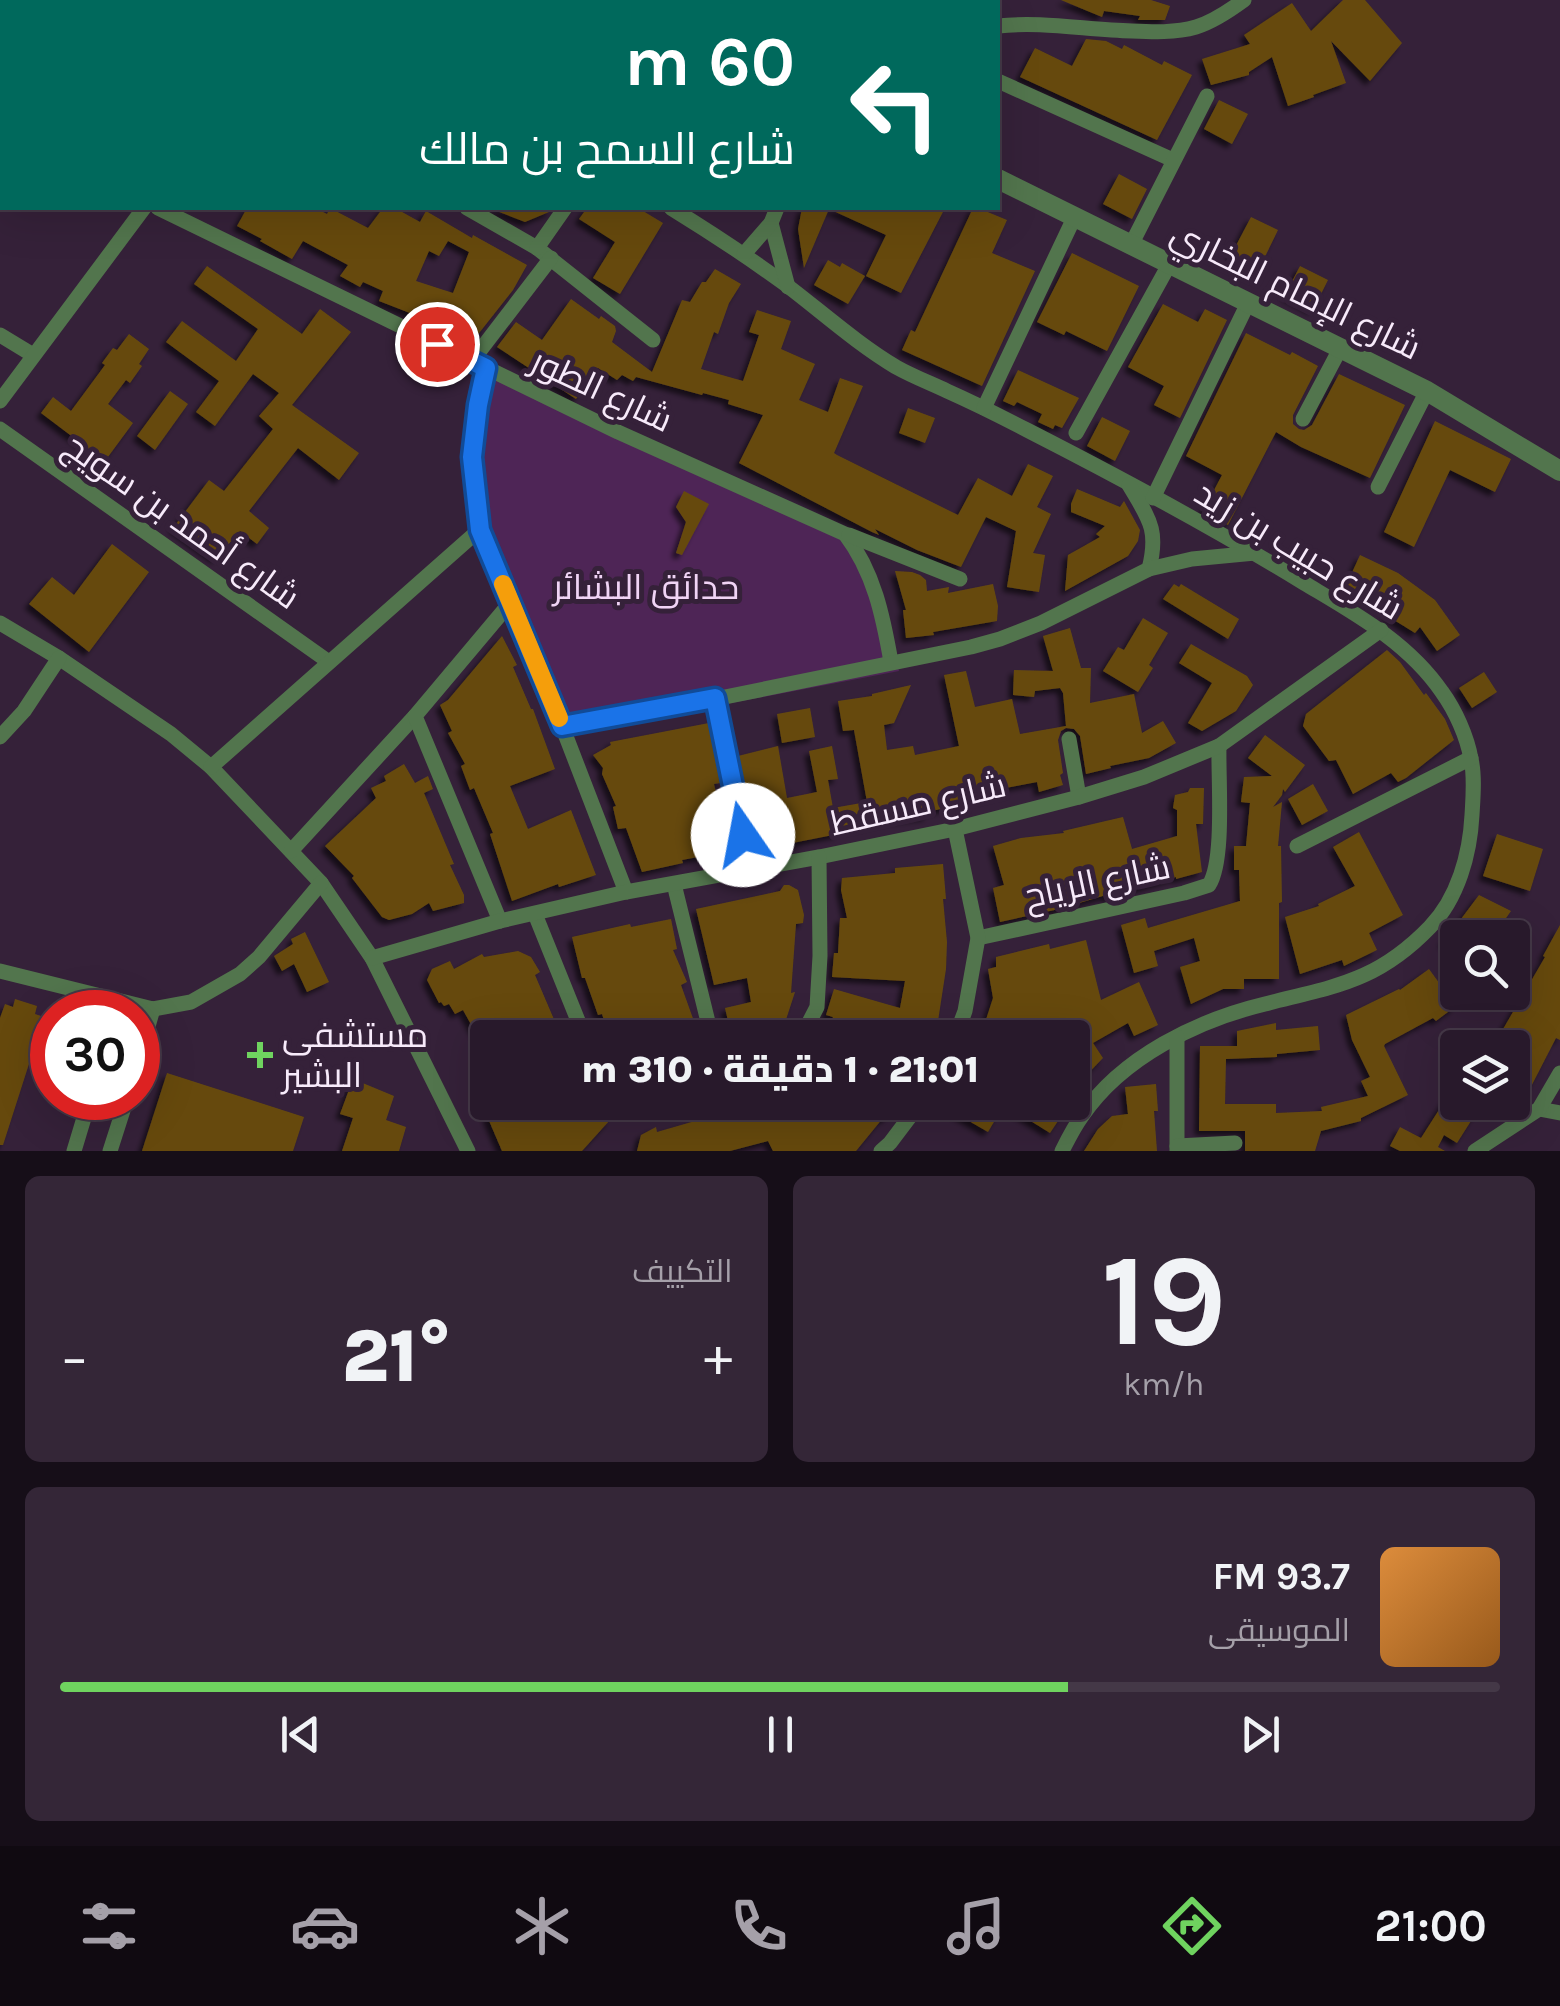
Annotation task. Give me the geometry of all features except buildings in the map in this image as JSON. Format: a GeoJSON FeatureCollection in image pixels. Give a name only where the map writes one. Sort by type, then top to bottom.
{"type":"FeatureCollection","features":[{"type":"Feature","properties":{"kind":"street"},"geometry":{"type":"LineString","coordinates":[[1000,26],[1180,30],[1217,18],[1244,0]]}},
{"type":"Feature","properties":{"kind":"street"},"geometry":{"type":"LineString","coordinates":[[1000,83],[1173,160]]}},
{"type":"Feature","properties":{"kind":"street"},"geometry":{"type":"LineString","coordinates":[[1131,245],[1207,96]]}},
{"type":"Feature","properties":{"kind":"street","name":"شارع الإمام البخاري"},"geometry":{"type":"LineString","coordinates":[[1000,180],[1426,391],[1560,471]]}},
{"type":"Feature","properties":{"kind":"street"},"geometry":{"type":"LineString","coordinates":[[0,401],[143,210]]}},
{"type":"Feature","properties":{"kind":"street","name":"شارع الطور"},"geometry":{"type":"LineString","coordinates":[[162,210],[618,432],[845,534],[960,579]]}},
{"type":"Feature","properties":{"kind":"street"},"geometry":{"type":"LineString","coordinates":[[471,210],[551,258],[653,340]]}},
{"type":"Feature","properties":{"kind":"street"},"geometry":{"type":"LineString","coordinates":[[537,248],[564,210]]}},
{"type":"Feature","properties":{"kind":"street","name":"شارع حبيب بن زيد"},"geometry":{"type":"LineString","coordinates":[[674,210],[744,254],[898,368],[984,408],[1128,484],[1255,553],[1381,630],[1420,664],[1455,714],[1472,758],[1471,832],[1453,892],[1434,924],[1400,955],[1351,982],[1220,1018],[1136,1061],[1083,1114],[1062,1151]]}},
{"type":"Feature","properties":{"kind":"street"},"geometry":{"type":"LineString","coordinates":[[744,254],[774,215]]}},
{"type":"Feature","properties":{"kind":"street"},"geometry":{"type":"LineString","coordinates":[[774,215],[788,286]]}},
{"type":"Feature","properties":{"kind":"street"},"geometry":{"type":"LineString","coordinates":[[984,408],[1074,218]]}},
{"type":"Feature","properties":{"kind":"street"},"geometry":{"type":"LineString","coordinates":[[551,258],[479,364],[472,457],[480,530],[626,892]]}},
{"type":"Feature","properties":{"kind":"street"},"geometry":{"type":"LineString","coordinates":[[1076,433],[1170,262]]}},
{"type":"Feature","properties":{"kind":"street"},"geometry":{"type":"LineString","coordinates":[[1153,498],[1249,302]]}},
{"type":"Feature","properties":{"kind":"street"},"geometry":{"type":"LineString","coordinates":[[0,335],[34,355]]}},
{"type":"Feature","properties":{"kind":"street"},"geometry":{"type":"LineString","coordinates":[[1303,419],[1342,348]]}},
{"type":"Feature","properties":{"kind":"street"},"geometry":{"type":"LineString","coordinates":[[1378,486],[1426,391]]}},
{"type":"Feature","properties":{"kind":"street","name":"شارع أحمد بن سويج"},"geometry":{"type":"LineString","coordinates":[[0,429],[329,662]]}},
{"type":"Feature","properties":{"kind":"street"},"geometry":{"type":"LineString","coordinates":[[1128,484],[1152,529],[1154,548],[1149,570]]}},
{"type":"Feature","properties":{"kind":"street"},"geometry":{"type":"LineString","coordinates":[[211,767],[480,530]]}},
{"type":"Feature","properties":{"kind":"street"},"geometry":{"type":"LineString","coordinates":[[845,534],[866,566],[882,613],[891,662]]}},
{"type":"Feature","properties":{"kind":"street"},"geometry":{"type":"LineString","coordinates":[[562,726],[1000,640],[1149,570],[1192,559],[1255,553]]}},
{"type":"Feature","properties":{"kind":"street"},"geometry":{"type":"LineString","coordinates":[[291,851],[510,603]]}},
{"type":"Feature","properties":{"kind":"street"},"geometry":{"type":"LineString","coordinates":[[0,623],[144,714],[211,767],[321,883],[372,958],[468,1151]]}},
{"type":"Feature","properties":{"kind":"street","name":"شارع مسقط"},"geometry":{"type":"LineString","coordinates":[[372,958],[500,921],[626,892],[956,829],[1144,777],[1218,746],[1381,630]]}},
{"type":"Feature","properties":{"kind":"street"},"geometry":{"type":"LineString","coordinates":[[0,737],[24,711],[59,658]]}},
{"type":"Feature","properties":{"kind":"street"},"geometry":{"type":"LineString","coordinates":[[715,698],[750,869]]}},
{"type":"Feature","properties":{"kind":"street"},"geometry":{"type":"LineString","coordinates":[[414,716],[500,921]]}},
{"type":"Feature","properties":{"kind":"street"},"geometry":{"type":"LineString","coordinates":[[1069,739],[1078,797]]}},
{"type":"Feature","properties":{"kind":"street","name":"شارع الرياح"},"geometry":{"type":"LineString","coordinates":[[978,938],[1208,885],[1216,868],[1218,746]]}},
{"type":"Feature","properties":{"kind":"street"},"geometry":{"type":"LineString","coordinates":[[1297,846],[1472,758]]}},
{"type":"Feature","properties":{"kind":"street"},"geometry":{"type":"LineString","coordinates":[[956,829],[978,938],[962,1020]]}},
{"type":"Feature","properties":{"kind":"street"},"geometry":{"type":"LineString","coordinates":[[811,1020],[817,1007],[820,956],[819,857]]}},
{"type":"Feature","properties":{"kind":"street"},"geometry":{"type":"LineString","coordinates":[[160,1008],[191,1002],[240,974],[321,883]]}},
{"type":"Feature","properties":{"kind":"street"},"geometry":{"type":"LineString","coordinates":[[674,884],[708,1020]]}},
{"type":"Feature","properties":{"kind":"street"},"geometry":{"type":"LineString","coordinates":[[536,914],[578,1020]]}},
{"type":"Feature","properties":{"kind":"street"},"geometry":{"type":"LineString","coordinates":[[0,972],[62,990]]}},
{"type":"Feature","properties":{"kind":"street"},"geometry":{"type":"LineString","coordinates":[[1177,1037],[1177,1148],[1234,1143]]}},
{"type":"Feature","properties":{"kind":"street"},"geometry":{"type":"LineString","coordinates":[[1475,1151],[1539,1109],[1560,1073]]}},
{"type":"Feature","properties":{"kind":"street"},"geometry":{"type":"LineString","coordinates":[[1539,1109],[1560,1114]]}},
{"type":"Feature","properties":{"kind":"street"},"geometry":{"type":"LineString","coordinates":[[74,1151],[83,1120]]}},
{"type":"Feature","properties":{"kind":"street"},"geometry":{"type":"LineString","coordinates":[[110,1151],[119,1120]]}},
{"type":"Feature","properties":{"kind":"street"},"geometry":{"type":"LineString","coordinates":[[881,1151],[907,1120]]}},
{"type":"Feature","properties":{"kind":"green space","name":"حدائق البشائر"},"geometry":{"type":"Polygon","coordinates":[[[481,367],[847,537],[879,595],[899,671],[564,735],[486,528],[478,453],[481,367]]]}},
{"type":"Feature","properties":{"kind":"slow traffic"},"geometry":{"type":"LineString","coordinates":[[503,584],[559,718]]}},
{"type":"Feature","properties":{"kind":"place","name":"مستشفى البشير"},"geometry":{"type":"Point","coordinates":[260,1055]}},
{"type":"Feature","properties":{"kind":"route"},"geometry":{"type":"LineString","coordinates":[[437,344],[486,368],[472,457],[480,530],[562,726],[715,698],[743,835]]}}]}
